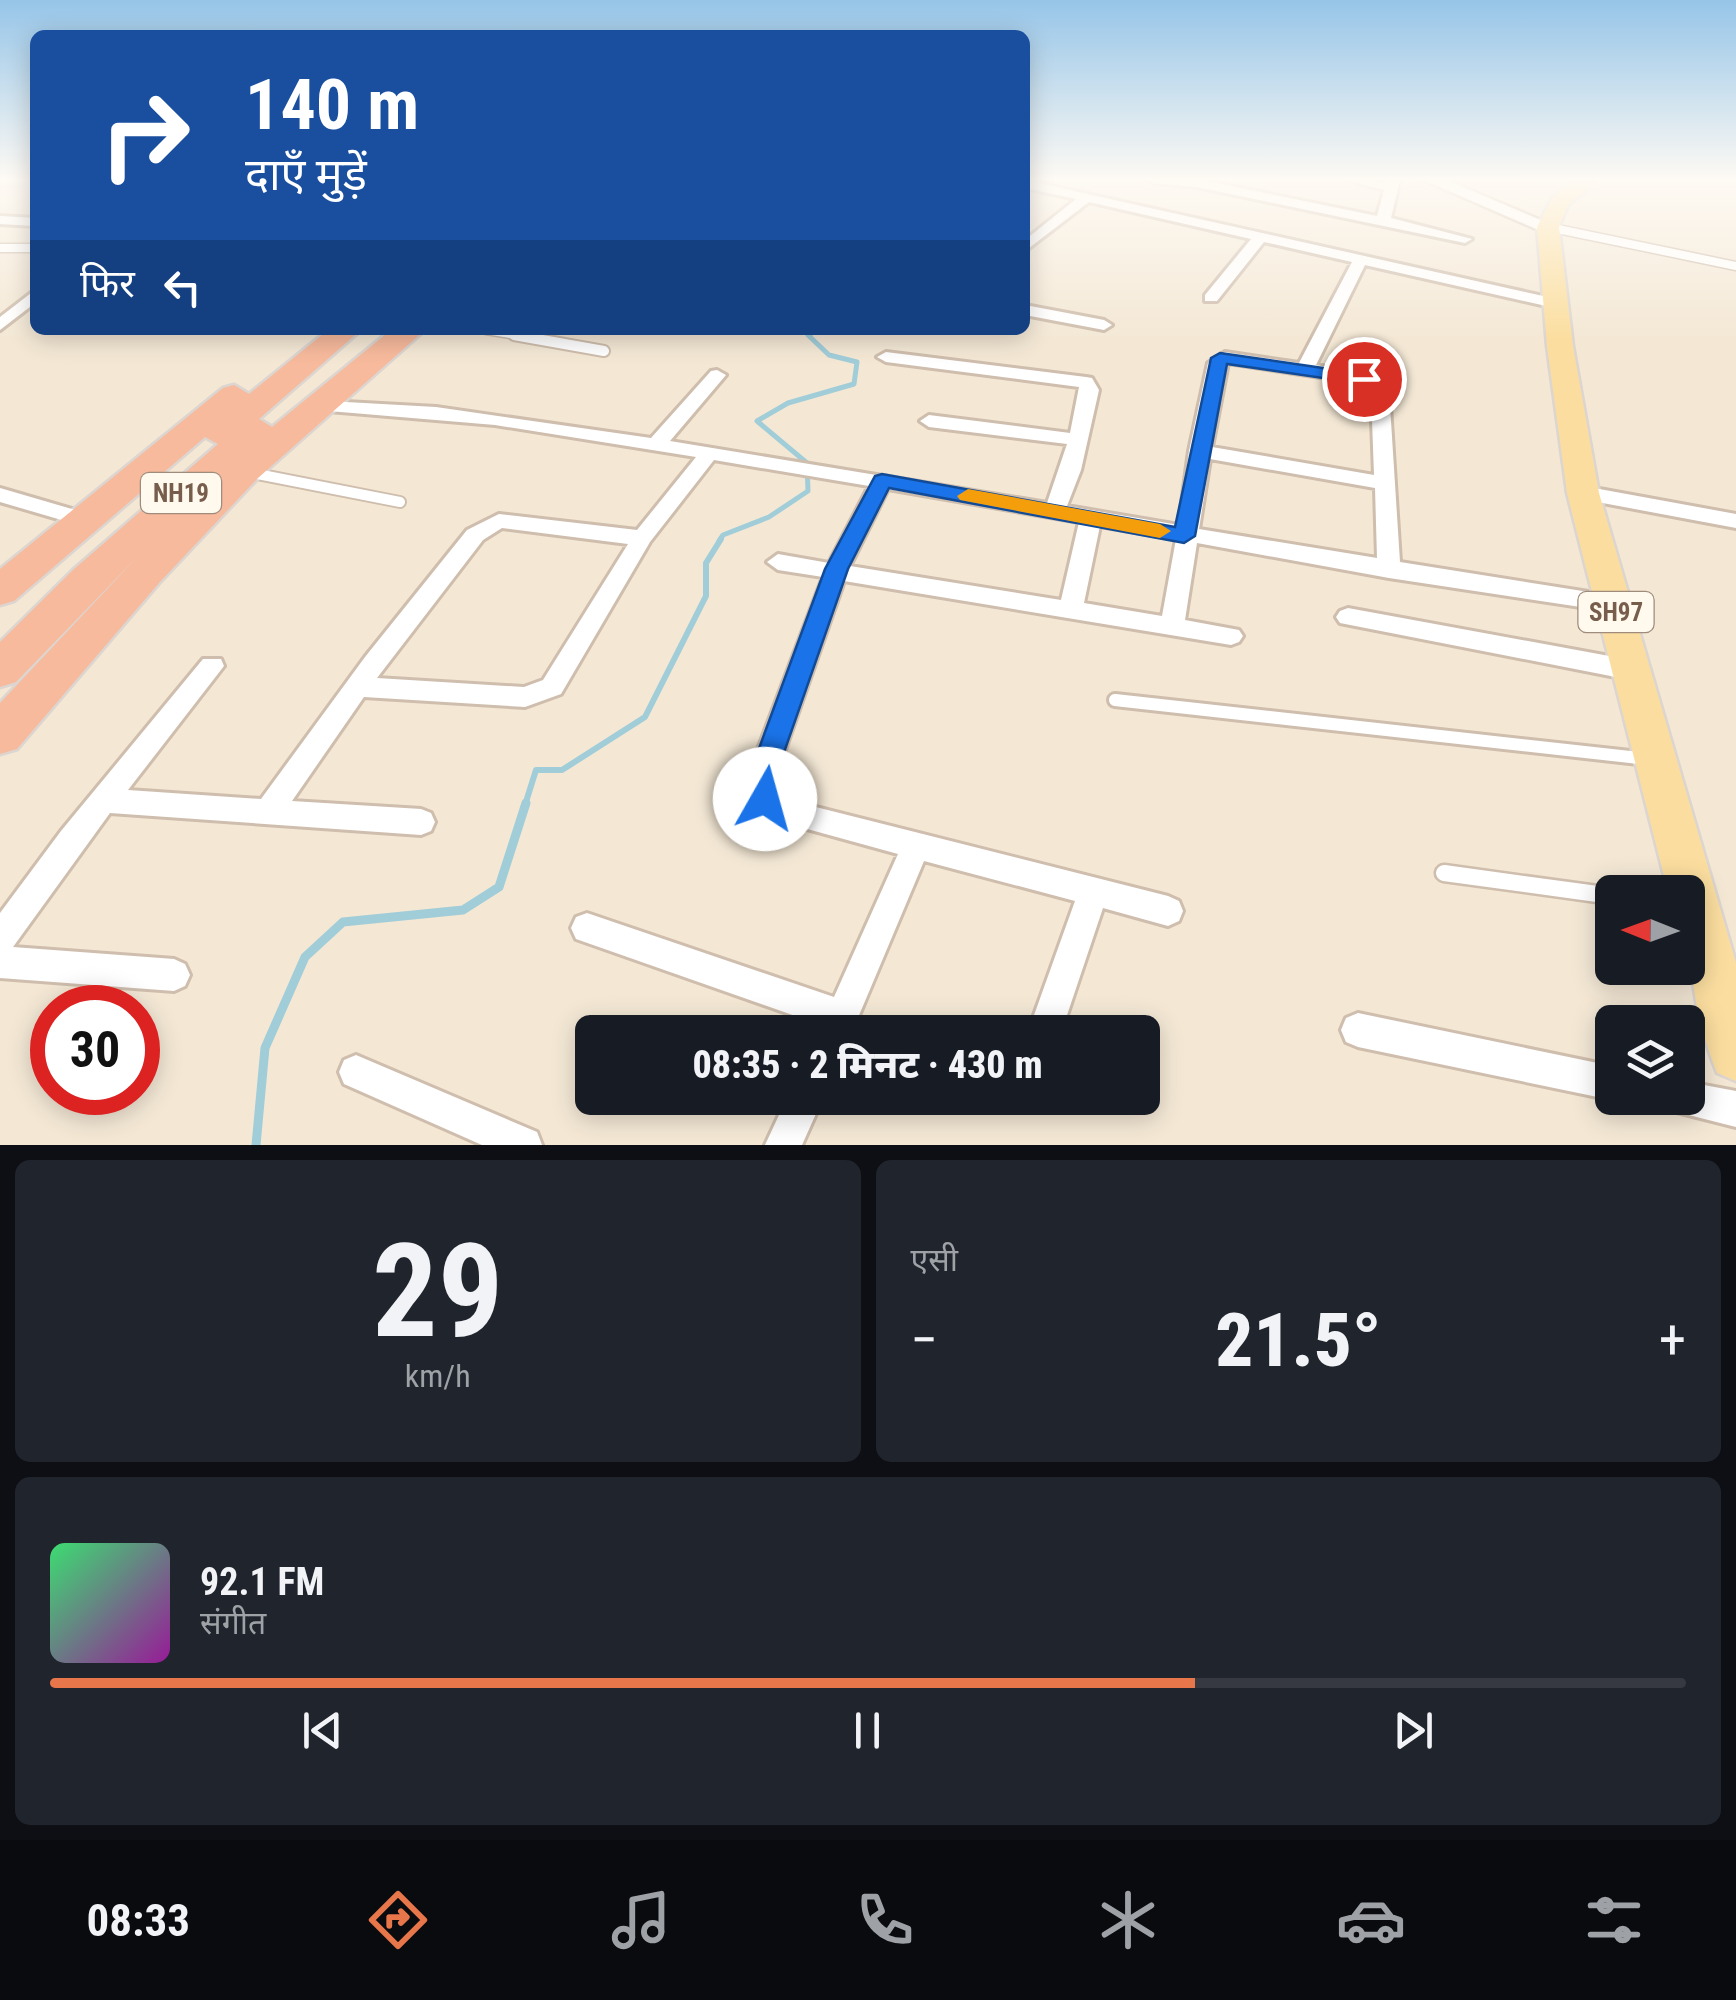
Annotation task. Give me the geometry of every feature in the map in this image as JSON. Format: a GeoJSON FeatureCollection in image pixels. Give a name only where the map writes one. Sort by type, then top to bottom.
{"type":"FeatureCollection","features":[{"type":"Feature","properties":{"kind":"highway"},"geometry":{"type":"LineString","coordinates":[[0,592],[82,519],[310,335]]}},
{"type":"Feature","properties":{"kind":"highway","name":"NH19"},"geometry":{"type":"LineString","coordinates":[[0,636],[180,468],[340,335]]}},
{"type":"Feature","properties":{"kind":"highway","name":"NH19"},"geometry":{"type":"LineString","coordinates":[[0,670],[88,580],[212,465],[369,335]]}},
{"type":"Feature","properties":{"kind":"highway"},"geometry":{"type":"LineString","coordinates":[[0,735],[134,583],[246,471],[318,404],[404,335]]}},
{"type":"Feature","properties":{"kind":"main road","name":"SH97"},"geometry":{"type":"LineString","coordinates":[[1549,232],[1555,303],[1584,493],[1683,875]]}},
{"type":"Feature","properties":{"kind":"main road","name":"SH97"},"geometry":{"type":"LineString","coordinates":[[1705,952],[1736,1054]]}},
{"type":"Feature","properties":{"kind":"street"},"geometry":{"type":"LineString","coordinates":[[1236,232],[1555,303]]}},
{"type":"Feature","properties":{"kind":"street"},"geometry":{"type":"LineString","coordinates":[[1431,232],[1465,240]]}},
{"type":"Feature","properties":{"kind":"street"},"geometry":{"type":"LineString","coordinates":[[1211,298],[1260,238]]}},
{"type":"Feature","properties":{"kind":"street"},"geometry":{"type":"LineString","coordinates":[[1305,369],[1360,260]]}},
{"type":"Feature","properties":{"kind":"street"},"geometry":{"type":"LineString","coordinates":[[0,297],[30,297]]}},
{"type":"Feature","properties":{"kind":"street"},"geometry":{"type":"LineString","coordinates":[[0,326],[30,300]]}},
{"type":"Feature","properties":{"kind":"street"},"geometry":{"type":"LineString","coordinates":[[1030,311],[1104,325]]}},
{"type":"Feature","properties":{"kind":"street"},"geometry":{"type":"LineString","coordinates":[[886,357],[1086,382],[1090,390],[1078,440],[1054,512]]}},
{"type":"Feature","properties":{"kind":"street"},"geometry":{"type":"LineString","coordinates":[[1172,626],[1199,451],[1220,358],[1364,379],[1380,390],[1389,570]]}},
{"type":"Feature","properties":{"kind":"street"},"geometry":{"type":"LineString","coordinates":[[657,443],[716,375]]}},
{"type":"Feature","properties":{"kind":"street"},"geometry":{"type":"LineString","coordinates":[[318,404],[406,407],[657,443],[1184,536],[1614,604]]}},
{"type":"Feature","properties":{"kind":"street"},"geometry":{"type":"LineString","coordinates":[[929,421],[1078,440]]}},
{"type":"Feature","properties":{"kind":"street"},"geometry":{"type":"LineString","coordinates":[[1199,451],[1384,483]]}},
{"type":"Feature","properties":{"kind":"street"},"geometry":{"type":"LineString","coordinates":[[358,686],[526,697],[540,694],[552,686],[642,538],[710,452]]}},
{"type":"Feature","properties":{"kind":"street"},"geometry":{"type":"LineString","coordinates":[[882,480],[837,569],[760,781],[765,799],[781,810],[1168,911]]}},
{"type":"Feature","properties":{"kind":"street"},"geometry":{"type":"LineString","coordinates":[[1584,493],[1736,521]]}},
{"type":"Feature","properties":{"kind":"street"},"geometry":{"type":"LineString","coordinates":[[0,495],[82,519]]}},
{"type":"Feature","properties":{"kind":"street"},"geometry":{"type":"LineString","coordinates":[[1071,608],[1091,518]]}},
{"type":"Feature","properties":{"kind":"street"},"geometry":{"type":"LineString","coordinates":[[270,809],[358,686],[486,526],[500,521],[642,538]]}},
{"type":"Feature","properties":{"kind":"street"},"geometry":{"type":"LineString","coordinates":[[778,562],[1231,636]]}},
{"type":"Feature","properties":{"kind":"street"},"geometry":{"type":"LineString","coordinates":[[1348,617],[1631,670]]}},
{"type":"Feature","properties":{"kind":"street"},"geometry":{"type":"LineString","coordinates":[[0,939],[104,800],[212,666]]}},
{"type":"Feature","properties":{"kind":"street"},"geometry":{"type":"LineString","coordinates":[[104,800],[421,822]]}},
{"type":"Feature","properties":{"kind":"street"},"geometry":{"type":"LineString","coordinates":[[842,1015],[916,846]]}},
{"type":"Feature","properties":{"kind":"street"},"geometry":{"type":"LineString","coordinates":[[1051,1015],[1094,890]]}},
{"type":"Feature","properties":{"kind":"street"},"geometry":{"type":"LineString","coordinates":[[587,928],[814,1015]]}},
{"type":"Feature","properties":{"kind":"street"},"geometry":{"type":"LineString","coordinates":[[0,962],[174,975]]}},
{"type":"Feature","properties":{"kind":"street"},"geometry":{"type":"LineString","coordinates":[[1358,1030],[1595,1079]]}},
{"type":"Feature","properties":{"kind":"street"},"geometry":{"type":"LineString","coordinates":[[356,1072],[524,1145]]}},
{"type":"Feature","properties":{"kind":"street"},"geometry":{"type":"LineString","coordinates":[[1705,1103],[1736,1109]]}},
{"type":"Feature","properties":{"kind":"street"},"geometry":{"type":"LineString","coordinates":[[783,1145],[797,1115]]}},
{"type":"Feature","properties":{"kind":"lane"},"geometry":{"type":"LineString","coordinates":[[1574,232],[1736,266]]}},
{"type":"Feature","properties":{"kind":"lane"},"geometry":{"type":"LineString","coordinates":[[0,248],[30,248]]}},
{"type":"Feature","properties":{"kind":"lane"},"geometry":{"type":"LineString","coordinates":[[514,335],[604,351]]}},
{"type":"Feature","properties":{"kind":"lane"},"geometry":{"type":"LineString","coordinates":[[246,471],[400,502]]}},
{"type":"Feature","properties":{"kind":"lane"},"geometry":{"type":"LineString","coordinates":[[1115,700],[1655,760]]}},
{"type":"Feature","properties":{"kind":"lane"},"geometry":{"type":"LineString","coordinates":[[1444,873],[1595,894]]}},
{"type":"Feature","properties":{"kind":"shaded area"},"geometry":{"type":"Polygon","coordinates":[[[0,232],[30,232],[30,335],[1030,335],[1030,232],[1736,232],[1736,1145],[0,1145],[0,232]]]}},
{"type":"Feature","properties":{"kind":"waterway"},"geometry":{"type":"LineString","coordinates":[[719,541],[723,535],[769,517],[808,491],[807,463],[757,421],[788,403],[854,384],[857,362],[829,355],[808,335]]}},
{"type":"Feature","properties":{"kind":"waterway"},"geometry":{"type":"LineString","coordinates":[[525,805],[536,770],[562,770],[645,717],[706,596],[706,563],[721,539]]}},
{"type":"Feature","properties":{"kind":"waterway"},"geometry":{"type":"LineString","coordinates":[[256,1145],[265,1048],[305,957],[343,922],[463,910],[499,887],[526,803]]}},
{"type":"Feature","properties":{"kind":"slow traffic"},"geometry":{"type":"LineString","coordinates":[[968,496],[1160,531]]}},
{"type":"Feature","properties":{"kind":"route"},"geometry":{"type":"LineString","coordinates":[[765,799],[760,781],[820,614],[837,569],[882,480],[1184,536],[1220,358],[1242,358],[1364,379]]}}]}
